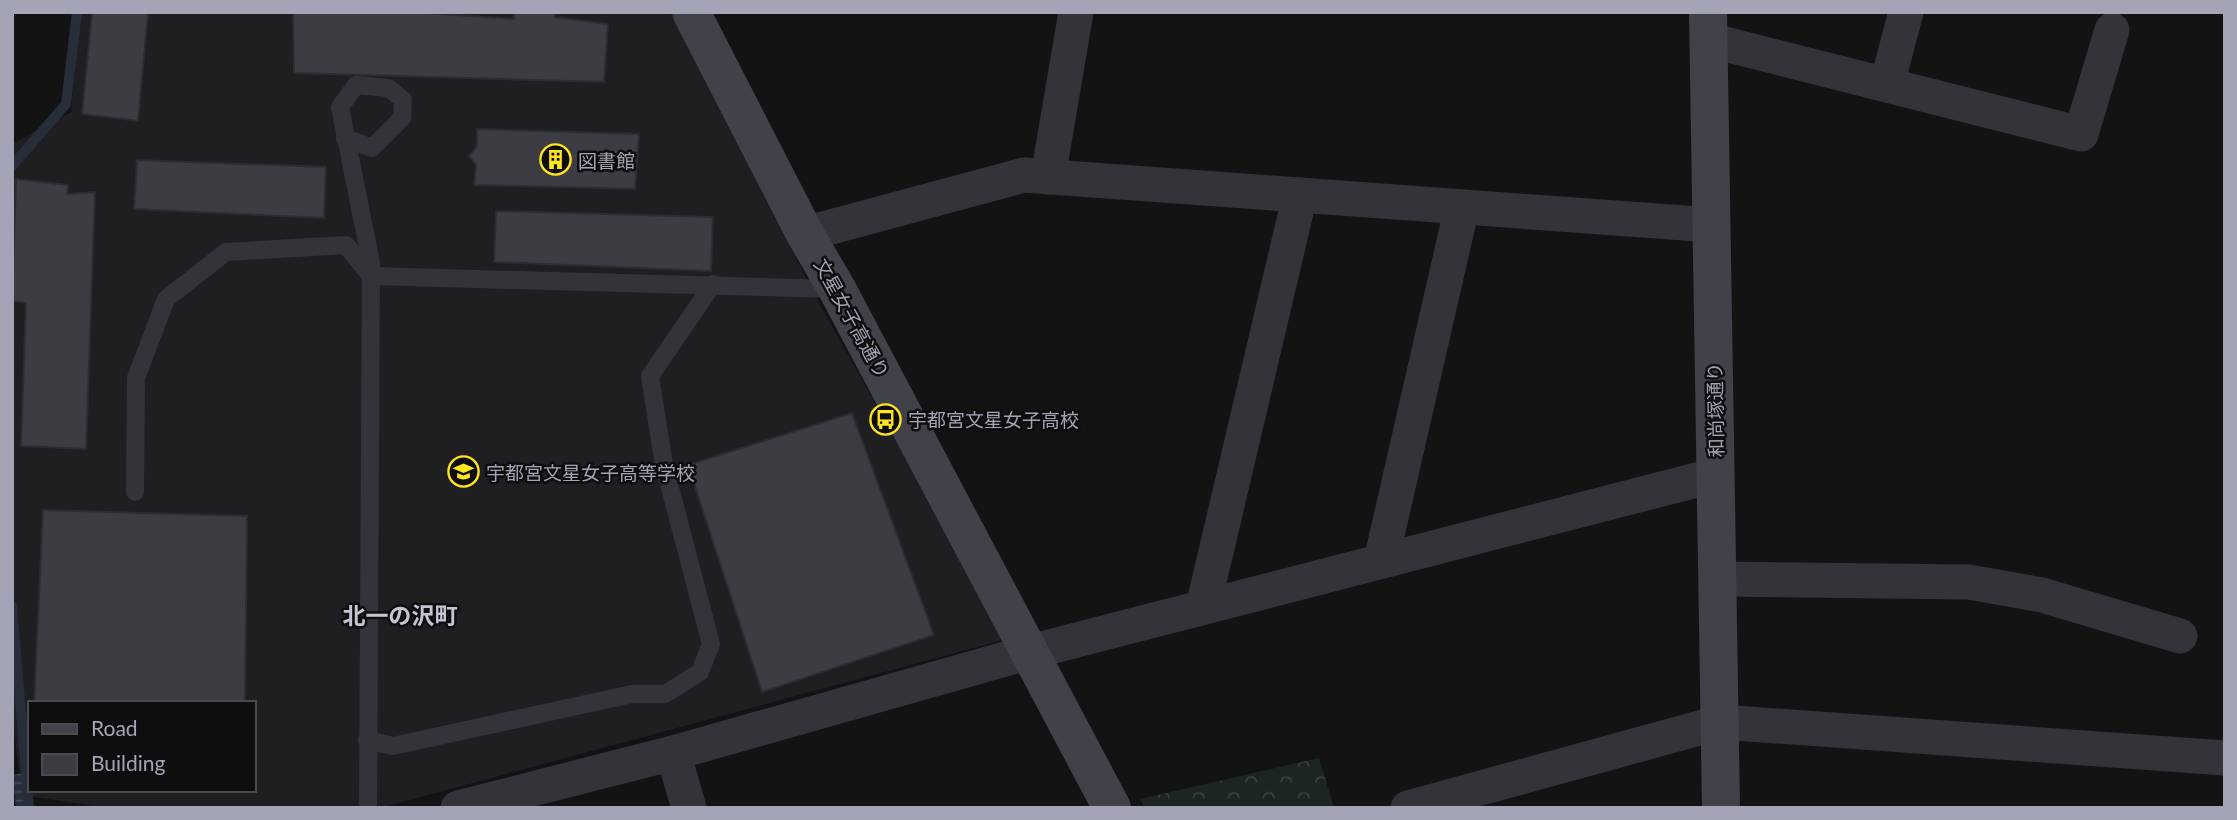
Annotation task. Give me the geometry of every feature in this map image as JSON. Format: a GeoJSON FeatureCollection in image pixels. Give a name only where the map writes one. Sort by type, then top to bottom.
{"type":"FeatureCollection","features":[{"type":"Feature","properties":{"kind":"street","name":"文星女子高通り"},"geometry":{"type":"LineString","coordinates":[[691,12],[805,234],[838,289],[1112,808]]}},
{"type":"Feature","properties":{"kind":"street"},"geometry":{"type":"LineString","coordinates":[[1048,177],[1076,12]]}},
{"type":"Feature","properties":{"kind":"street"},"geometry":{"type":"LineString","coordinates":[[1887,84],[1906,12]]}},
{"type":"Feature","properties":{"kind":"street"},"geometry":{"type":"LineString","coordinates":[[1709,26],[1887,84],[2081,134],[2112,30]]}},
{"type":"Feature","properties":{"kind":"street","name":"和尚塚通り"},"geometry":{"type":"LineString","coordinates":[[1709,26],[1721,808]]}},
{"type":"Feature","properties":{"kind":"street"},"geometry":{"type":"LineString","coordinates":[[805,234],[1024,175],[1712,225]]}},
{"type":"Feature","properties":{"kind":"street"},"geometry":{"type":"LineString","coordinates":[[1203,607],[1300,195]]}},
{"type":"Feature","properties":{"kind":"street"},"geometry":{"type":"LineString","coordinates":[[1381,561],[1462,206]]}},
{"type":"Feature","properties":{"kind":"street"},"geometry":{"type":"LineString","coordinates":[[458,808],[673,753],[1030,652],[1716,475]]}},
{"type":"Feature","properties":{"kind":"street"},"geometry":{"type":"LineString","coordinates":[[1718,579],[1969,582],[2042,595],[2180,636]]}},
{"type":"Feature","properties":{"kind":"street"},"geometry":{"type":"LineString","coordinates":[[1408,808],[1721,722],[2225,758]]}},
{"type":"Feature","properties":{"kind":"street"},"geometry":{"type":"LineString","coordinates":[[673,753],[689,808]]}},
{"type":"Feature","properties":{"kind":"lane"},"geometry":{"type":"LineString","coordinates":[[345,138],[371,276],[368,808]]}},
{"type":"Feature","properties":{"kind":"lane"},"geometry":{"type":"LineString","coordinates":[[135,492],[136,378],[166,299],[226,252],[346,245],[371,276],[838,289]]}},
{"type":"Feature","properties":{"kind":"lane"},"geometry":{"type":"LineString","coordinates":[[367,740],[393,746],[632,694],[665,694],[700,672],[711,644],[664,465],[650,376],[713,284]]}},
{"type":"Feature","properties":{"kind":"shaded area","name":"宇都宮文星女子高等学校"},"geometry":{"type":"Polygon","coordinates":[[[80,12],[670,12],[820,305],[1007,639],[380,808],[107,808],[21,795],[12,708],[12,144],[71,112],[80,12]]]}},
{"type":"Feature","properties":{"kind":"shaded area"},"geometry":{"type":"Polygon","coordinates":[[[24,773],[27,808],[16,808],[13,775],[24,773]]]}},
{"type":"Feature","properties":{"kind":"green space"},"geometry":{"type":"Polygon","coordinates":[[[1319,758],[1334,808],[1145,808],[1140,799],[1319,758]]]}},
{"type":"Feature","properties":{"kind":"building"},"geometry":{"type":"Polygon","coordinates":[[[92,12],[148,12],[138,121],[82,114],[92,12]]]}},
{"type":"Feature","properties":{"kind":"building"},"geometry":{"type":"Polygon","coordinates":[[[293,12],[413,12],[514,19],[514,12],[555,12],[555,17],[608,24],[604,82],[294,73],[293,12]]]}},
{"type":"Feature","properties":{"kind":"building","name":"図書館"},"geometry":{"type":"Polygon","coordinates":[[[477,129],[639,134],[635,189],[474,185],[476,165],[469,156],[477,146],[477,129]]]}},
{"type":"Feature","properties":{"kind":"building"},"geometry":{"type":"Polygon","coordinates":[[[137,160],[326,167],[324,218],[134,209],[137,160]]]}},
{"type":"Feature","properties":{"kind":"building"},"geometry":{"type":"Polygon","coordinates":[[[16,179],[68,185],[67,194],[95,192],[86,449],[21,446],[26,303],[12,301],[16,179]]]}},
{"type":"Feature","properties":{"kind":"building"},"geometry":{"type":"Polygon","coordinates":[[[496,211],[713,217],[711,271],[494,262],[496,211]]]}},
{"type":"Feature","properties":{"kind":"building"},"geometry":{"type":"Polygon","coordinates":[[[852,413],[934,635],[762,692],[688,465],[852,413]]]}},
{"type":"Feature","properties":{"kind":"building"},"geometry":{"type":"Polygon","coordinates":[[[43,510],[247,516],[245,701],[34,701],[43,510]]]}},
{"type":"Feature","properties":{"kind":"waterway"},"geometry":{"type":"LineString","coordinates":[[12,166],[66,104],[77,12]]}},
{"type":"Feature","properties":{"kind":"waterway"},"geometry":{"type":"LineString","coordinates":[[12,606],[29,808]]}},
{"type":"Feature","properties":{"kind":"place","name":"図書館"},"geometry":{"type":"Point","coordinates":[555,160]}},
{"type":"Feature","properties":{"kind":"place","name":"宇都宮文星女子高校"},"geometry":{"type":"Point","coordinates":[885,419]}},
{"type":"Feature","properties":{"kind":"place","name":"宇都宮文星女子高等学校"},"geometry":{"type":"Point","coordinates":[463,472]}},
{"type":"Feature","properties":{"kind":"district","name":"北一の沢町"},"geometry":{"type":"Point","coordinates":[400,615]}}]}
